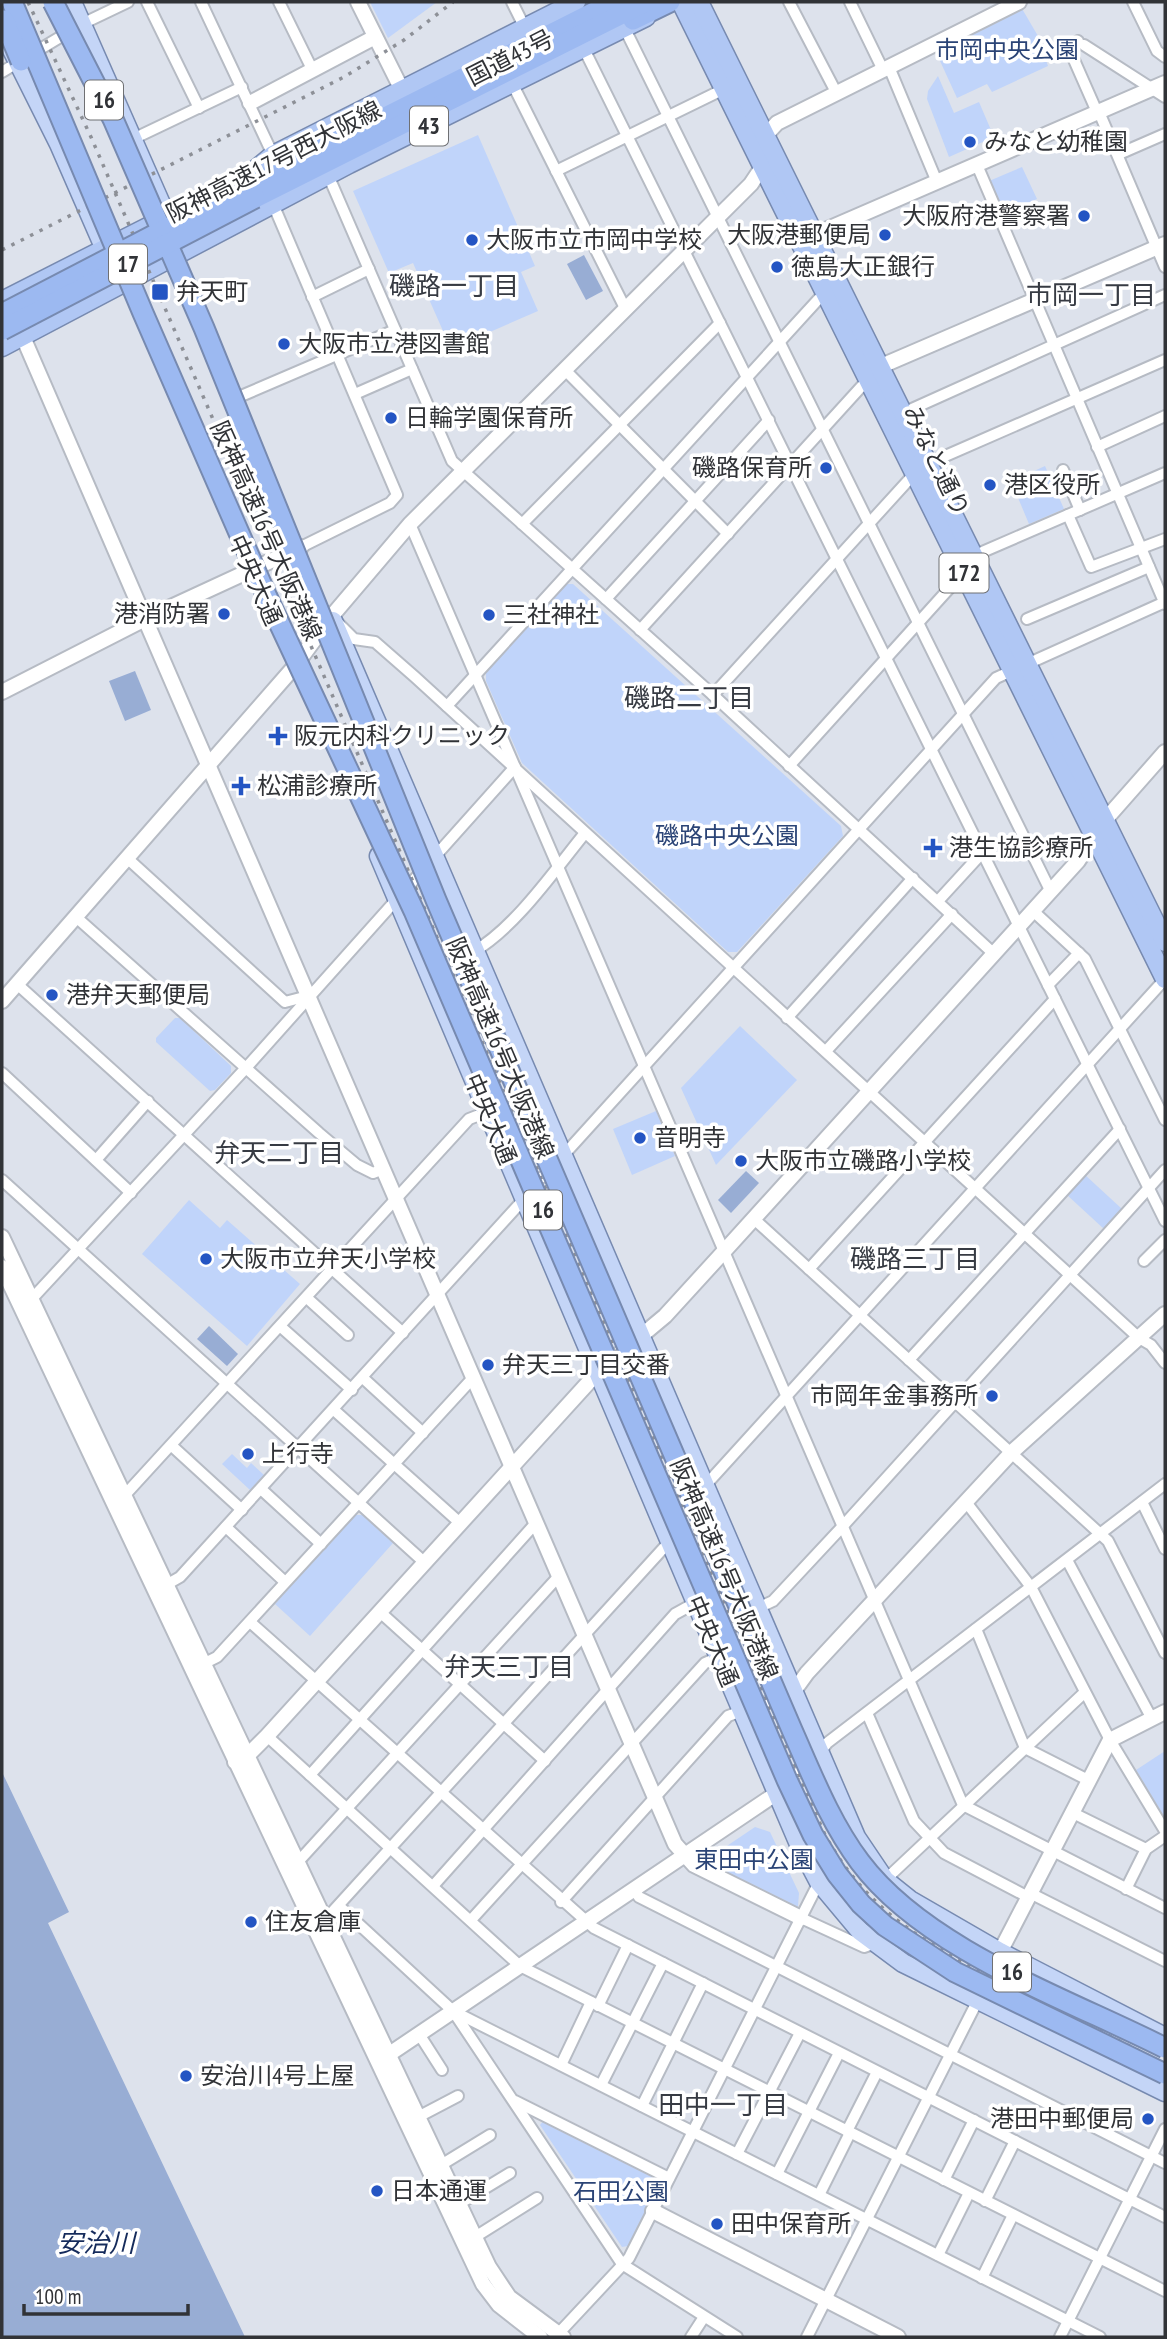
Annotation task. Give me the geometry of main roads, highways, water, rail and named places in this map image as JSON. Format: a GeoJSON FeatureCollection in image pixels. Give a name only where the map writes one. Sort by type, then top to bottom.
{"type":"FeatureCollection","features":[{"type":"Feature","properties":{"kind":"highway","name":"阪神高速16号大阪港線"},"geometry":{"type":"LineString","coordinates":[[12,2],[267,597],[414,911],[787,1780],[824,1854],[861,1904],[910,1945],[955,1972],[1165,2074]]}},
{"type":"Feature","properties":{"kind":"highway","name":"阪神高速16号大阪港線"},"geometry":{"type":"LineString","coordinates":[[53,2],[99,88],[149,200],[263,468],[447,926],[792,1730],[837,1827],[881,1886],[925,1923],[992,1962],[1165,2048]]}},
{"type":"Feature","properties":{"kind":"highway"},"geometry":{"type":"LineString","coordinates":[[70,2],[149,200]]}},
{"type":"Feature","properties":{"kind":"highway","name":"国道43号"},"geometry":{"type":"LineString","coordinates":[[277,159],[576,2]]}},
{"type":"Feature","properties":{"kind":"highway"},"geometry":{"type":"LineString","coordinates":[[3,302],[277,159],[498,54],[589,2]]}},
{"type":"Feature","properties":{"kind":"highway","name":"阪神高速17号西大阪線"},"geometry":{"type":"LineString","coordinates":[[3,302],[614,2]]}},
{"type":"Feature","properties":{"kind":"highway","name":"阪神高速17号西大阪線"},"geometry":{"type":"LineString","coordinates":[[2,330],[255,198],[646,2]]}},
{"type":"Feature","properties":{"kind":"highway"},"geometry":{"type":"LineString","coordinates":[[349,164],[370,146],[510,76],[575,49],[670,2]]}},
{"type":"Feature","properties":{"kind":"highway","name":"国道43号"},"geometry":{"type":"LineString","coordinates":[[2,347],[349,164],[679,2]]}},
{"type":"Feature","properties":{"kind":"highway","name":"みなと通り"},"geometry":{"type":"LineString","coordinates":[[679,2],[825,292],[874,373],[903,414],[921,468],[973,556],[1094,836],[1165,979]]}},
{"type":"Feature","properties":{"kind":"highway","name":"みなと通り"},"geometry":{"type":"LineString","coordinates":[[699,2],[814,235],[874,373],[921,468],[964,572],[1105,820],[1165,942]]}},
{"type":"Feature","properties":{"kind":"highway"},"geometry":{"type":"LineString","coordinates":[[2,13],[62,144],[91,191]]}},
{"type":"Feature","properties":{"kind":"highway"},"geometry":{"type":"LineString","coordinates":[[211,194],[199,204],[193,215],[199,229],[211,232],[227,229]]}},
{"type":"Feature","properties":{"kind":"highway"},"geometry":{"type":"LineString","coordinates":[[3,302],[39,295],[54,296],[68,314]]}},
{"type":"Feature","properties":{"kind":"main road","name":"中央大通"},"geometry":{"type":"LineString","coordinates":[[70,2],[182,253],[432,857],[856,1837],[886,1880],[910,1900],[1000,1952],[1165,2037]]}},
{"type":"Feature","properties":{"kind":"main road","name":"中央大通"},"geometry":{"type":"LineString","coordinates":[[2,26],[10,57],[59,144],[250,569],[347,776],[695,1602],[777,1793],[820,1882],[860,1931],[903,1963],[1165,2092]]}},
{"type":"Feature","properties":{"kind":"water"},"geometry":{"type":"Polygon","coordinates":[[[584,255],[603,291],[586,300],[567,264],[584,255]]]}},
{"type":"Feature","properties":{"kind":"water"},"geometry":{"type":"Polygon","coordinates":[[[135,671],[151,710],[125,721],[109,681],[135,671]]]}},
{"type":"Feature","properties":{"kind":"water"},"geometry":{"type":"Polygon","coordinates":[[[746,1171],[759,1183],[731,1213],[718,1200],[746,1171]]]}},
{"type":"Feature","properties":{"kind":"water"},"geometry":{"type":"Polygon","coordinates":[[[209,1326],[238,1354],[227,1366],[197,1339],[209,1326]]]}},
{"type":"Feature","properties":{"kind":"water","name":"安治川"},"geometry":{"type":"Polygon","coordinates":[[[2,1772],[69,1912],[48,1923],[245,2337],[2,2337],[2,1772]]]}},
{"type":"Feature","properties":{"kind":"railway"},"geometry":{"type":"LineString","coordinates":[[28,2],[91,137],[825,1835],[864,1889],[910,1930],[963,1962],[1165,2064]]}},
{"type":"Feature","properties":{"kind":"railway"},"geometry":{"type":"LineString","coordinates":[[2,250],[344,77],[404,40],[453,2]]}},
{"type":"Feature","properties":{"kind":"place","name":"みなと幼稚園"},"geometry":{"type":"Point","coordinates":[970,142]}},
{"type":"Feature","properties":{"kind":"place","name":"大阪府港警察署"},"geometry":{"type":"Point","coordinates":[1084,216]}},
{"type":"Feature","properties":{"kind":"place","name":"大阪港郵便局"},"geometry":{"type":"Point","coordinates":[885,235]}},
{"type":"Feature","properties":{"kind":"place","name":"大阪市立市岡中学校"},"geometry":{"type":"Point","coordinates":[472,240]}},
{"type":"Feature","properties":{"kind":"place","name":"徳島大正銀行"},"geometry":{"type":"Point","coordinates":[777,267]}},
{"type":"Feature","properties":{"kind":"place","name":"弁天町"},"geometry":{"type":"Point","coordinates":[160,292]}},
{"type":"Feature","properties":{"kind":"place","name":"大阪市立港図書館"},"geometry":{"type":"Point","coordinates":[284,344]}},
{"type":"Feature","properties":{"kind":"place","name":"日輪学園保育所"},"geometry":{"type":"Point","coordinates":[391,418]}},
{"type":"Feature","properties":{"kind":"place","name":"磯路保育所"},"geometry":{"type":"Point","coordinates":[826,468]}},
{"type":"Feature","properties":{"kind":"place","name":"港区役所"},"geometry":{"type":"Point","coordinates":[990,485]}},
{"type":"Feature","properties":{"kind":"place","name":"港消防署"},"geometry":{"type":"Point","coordinates":[224,614]}},
{"type":"Feature","properties":{"kind":"place","name":"三社神社"},"geometry":{"type":"Point","coordinates":[489,615]}},
{"type":"Feature","properties":{"kind":"place","name":"阪元内科クリニック"},"geometry":{"type":"Point","coordinates":[278,736]}},
{"type":"Feature","properties":{"kind":"place","name":"松浦診療所"},"geometry":{"type":"Point","coordinates":[241,786]}},
{"type":"Feature","properties":{"kind":"place","name":"港生協診療所"},"geometry":{"type":"Point","coordinates":[933,848]}},
{"type":"Feature","properties":{"kind":"place","name":"港弁天郵便局"},"geometry":{"type":"Point","coordinates":[52,995]}},
{"type":"Feature","properties":{"kind":"place","name":"音明寺"},"geometry":{"type":"Point","coordinates":[640,1138]}},
{"type":"Feature","properties":{"kind":"place","name":"大阪市立磯路小学校"},"geometry":{"type":"Point","coordinates":[741,1161]}},
{"type":"Feature","properties":{"kind":"place","name":"大阪市立弁天小学校"},"geometry":{"type":"Point","coordinates":[206,1259]}},
{"type":"Feature","properties":{"kind":"place","name":"弁天三丁目交番"},"geometry":{"type":"Point","coordinates":[488,1365]}},
{"type":"Feature","properties":{"kind":"place","name":"市岡年金事務所"},"geometry":{"type":"Point","coordinates":[992,1396]}},
{"type":"Feature","properties":{"kind":"place","name":"上行寺"},"geometry":{"type":"Point","coordinates":[248,1454]}},
{"type":"Feature","properties":{"kind":"place","name":"住友倉庫"},"geometry":{"type":"Point","coordinates":[251,1922]}},
{"type":"Feature","properties":{"kind":"place","name":"安治川4号上屋"},"geometry":{"type":"Point","coordinates":[186,2076]}},
{"type":"Feature","properties":{"kind":"place","name":"港田中郵便局"},"geometry":{"type":"Point","coordinates":[1148,2119]}},
{"type":"Feature","properties":{"kind":"place","name":"日本通運"},"geometry":{"type":"Point","coordinates":[377,2191]}},
{"type":"Feature","properties":{"kind":"place","name":"田中保育所"},"geometry":{"type":"Point","coordinates":[717,2224]}},
{"type":"Feature","properties":{"kind":"district","name":"磯路一丁目"},"geometry":{"type":"Point","coordinates":[454,286]}},
{"type":"Feature","properties":{"kind":"district","name":"市岡一丁目"},"geometry":{"type":"Point","coordinates":[1091,295]}},
{"type":"Feature","properties":{"kind":"district","name":"磯路二丁目"},"geometry":{"type":"Point","coordinates":[689,698]}},
{"type":"Feature","properties":{"kind":"district","name":"弁天二丁目"},"geometry":{"type":"Point","coordinates":[279,1153]}},
{"type":"Feature","properties":{"kind":"district","name":"磯路三丁目"},"geometry":{"type":"Point","coordinates":[915,1259]}},
{"type":"Feature","properties":{"kind":"district","name":"弁天三丁目"},"geometry":{"type":"Point","coordinates":[509,1667]}},
{"type":"Feature","properties":{"kind":"district","name":"田中一丁目"},"geometry":{"type":"Point","coordinates":[723,2105]}},
{"type":"Feature","properties":{"kind":"park label","name":"市岡中央公園"},"geometry":{"type":"Point","coordinates":[1007,50]}},
{"type":"Feature","properties":{"kind":"park label","name":"磯路中央公園"},"geometry":{"type":"Point","coordinates":[727,836]}},
{"type":"Feature","properties":{"kind":"park label","name":"東田中公園"},"geometry":{"type":"Point","coordinates":[754,1860]}},
{"type":"Feature","properties":{"kind":"park label","name":"石田公園"},"geometry":{"type":"Point","coordinates":[621,2192]}}]}
